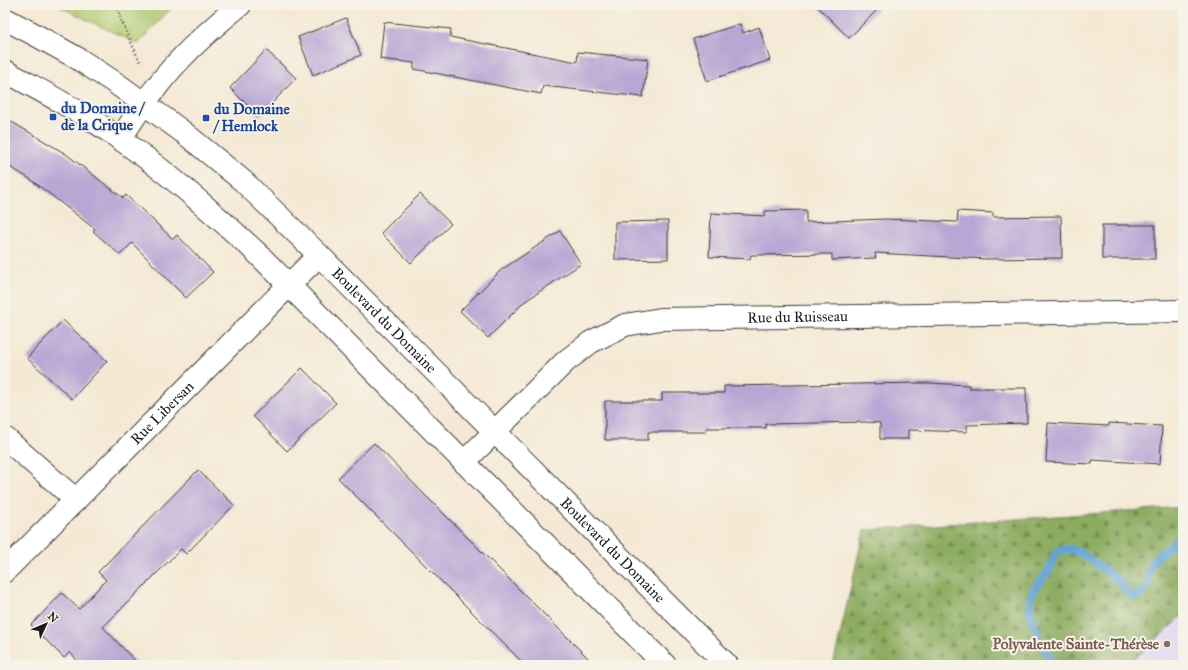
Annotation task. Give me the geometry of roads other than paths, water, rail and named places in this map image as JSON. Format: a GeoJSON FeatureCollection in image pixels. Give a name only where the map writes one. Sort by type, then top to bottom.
{"type":"FeatureCollection","features":[{"type":"Feature","properties":{"kind":"street"},"geometry":{"type":"LineString","coordinates":[[120,139],[144,103],[170,70],[207,33],[240,5]]}},
{"type":"Feature","properties":{"kind":"street","name":"Boulevard du Domaine"},"geometry":{"type":"LineString","coordinates":[[5,19],[77,58],[144,103],[202,146],[243,181],[320,254],[727,665]]}},
{"type":"Feature","properties":{"kind":"street"},"geometry":{"type":"LineString","coordinates":[[5,72],[73,109],[120,139],[147,158],[206,206],[256,252],[665,665]]}},
{"type":"Feature","properties":{"kind":"street","name":"Rue Libersan"},"geometry":{"type":"LineString","coordinates":[[5,572],[320,254]]}},
{"type":"Feature","properties":{"kind":"street","name":"Rue du Ruisseau"},"geometry":{"type":"LineString","coordinates":[[464,462],[566,361],[591,342],[625,324],[661,319],[1183,311]]}},
{"type":"Feature","properties":{"kind":"street"},"geometry":{"type":"LineString","coordinates":[[5,438],[76,500]]}},
{"type":"Feature","properties":{"kind":"waterway"},"geometry":{"type":"LineString","coordinates":[[1055,665],[1040,643],[1030,612],[1030,600],[1033,591],[1049,570],[1056,553],[1062,550],[1070,549],[1081,553],[1118,580],[1129,595],[1135,597],[1145,589],[1150,567],[1153,562],[1181,536],[1183,531]]}},
{"type":"Feature","properties":{"kind":"place","name":"du Domaine / de la Crique"},"geometry":{"type":"Point","coordinates":[53,117]}},
{"type":"Feature","properties":{"kind":"place","name":"du Domaine / Hemlock"},"geometry":{"type":"Point","coordinates":[206,118]}},
{"type":"Feature","properties":{"kind":"place","name":"Polyvalente Sainte-Thérèse"},"geometry":{"type":"Point","coordinates":[1167,644]}}]}
